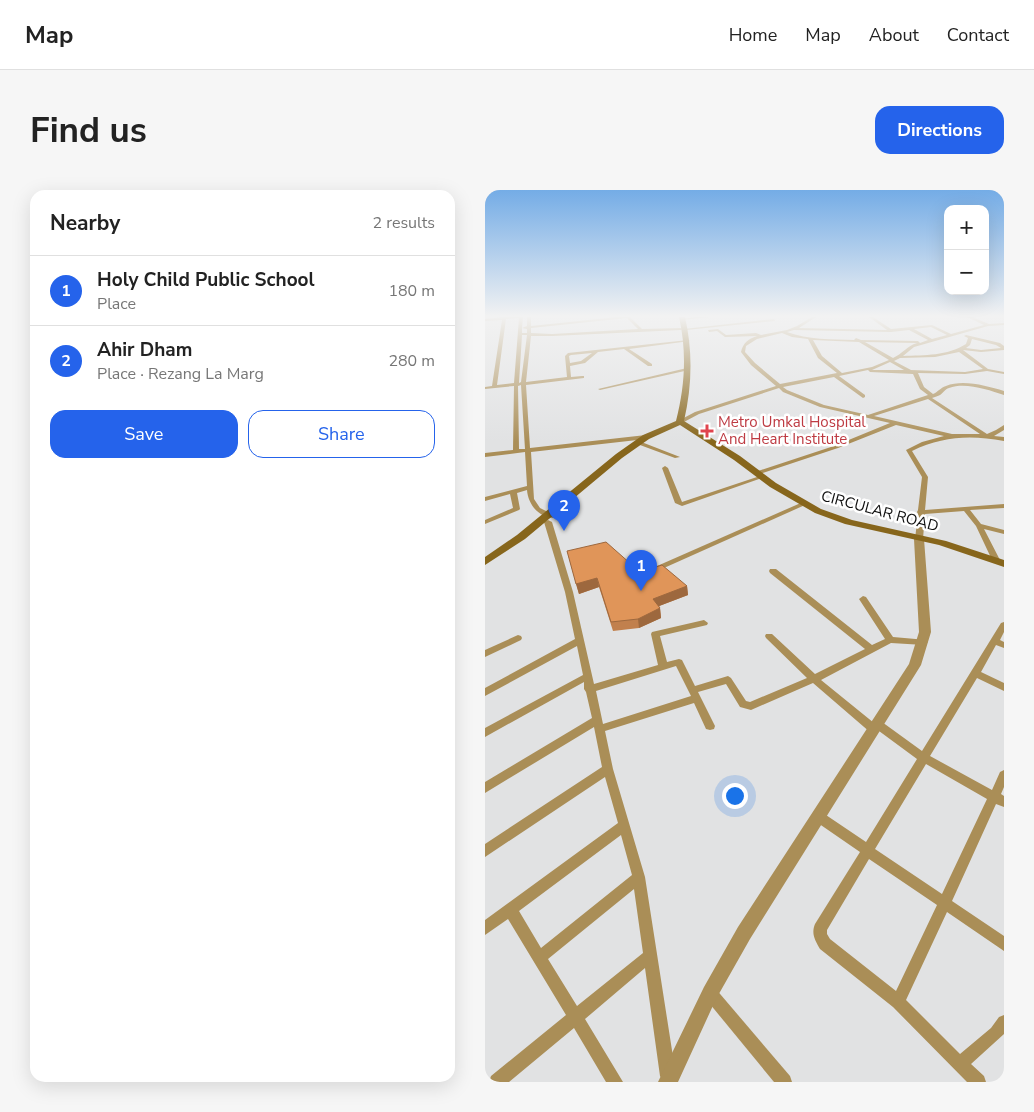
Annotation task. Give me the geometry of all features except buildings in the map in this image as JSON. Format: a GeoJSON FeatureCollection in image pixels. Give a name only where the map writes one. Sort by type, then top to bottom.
{"type":"FeatureCollection","features":[{"type":"Feature","properties":{"kind":"main road"},"geometry":{"type":"LineString","coordinates":[[485,569],[644,440],[680,422],[684,405],[687,359]]}},
{"type":"Feature","properties":{"kind":"main road","name":"CIRCULAR ROAD"},"geometry":{"type":"LineString","coordinates":[[680,422],[803,504],[849,522],[942,543],[1000,563]]}},
{"type":"Feature","properties":{"kind":"main road"},"geometry":{"type":"LineString","coordinates":[[485,562],[550,518]]}},
{"type":"Feature","properties":{"kind":"street"},"geometry":{"type":"LineString","coordinates":[[494,387],[498,359]]}},
{"type":"Feature","properties":{"kind":"street"},"geometry":{"type":"LineString","coordinates":[[516,450],[516,384],[518,359]]}},
{"type":"Feature","properties":{"kind":"street"},"geometry":{"type":"LineString","coordinates":[[526,359],[523,383],[530,487],[535,507],[550,518],[569,592],[586,677],[608,769],[639,877],[669,1081]]}},
{"type":"Feature","properties":{"kind":"street"},"geometry":{"type":"LineString","coordinates":[[568,359],[569,378]]}},
{"type":"Feature","properties":{"kind":"street"},"geometry":{"type":"LineString","coordinates":[[569,365],[583,362],[588,359]]}},
{"type":"Feature","properties":{"kind":"street"},"geometry":{"type":"LineString","coordinates":[[641,359],[650,365]]}},
{"type":"Feature","properties":{"kind":"street"},"geometry":{"type":"LineString","coordinates":[[750,359],[785,391],[821,406],[902,423],[952,436],[987,436],[1004,439]]}},
{"type":"Feature","properties":{"kind":"street"},"geometry":{"type":"LineString","coordinates":[[822,359],[863,396]]}},
{"type":"Feature","properties":{"kind":"street"},"geometry":{"type":"LineString","coordinates":[[680,422],[697,413],[780,386],[859,371],[895,359]]}},
{"type":"Feature","properties":{"kind":"street"},"geometry":{"type":"LineString","coordinates":[[973,359],[987,370]]}},
{"type":"Feature","properties":{"kind":"street"},"geometry":{"type":"LineString","coordinates":[[892,360],[913,373],[930,397],[987,436]]}},
{"type":"Feature","properties":{"kind":"street"},"geometry":{"type":"LineString","coordinates":[[600,389],[687,369]]}},
{"type":"Feature","properties":{"kind":"street"},"geometry":{"type":"LineString","coordinates":[[859,371],[965,373],[987,370],[1004,373]]}},
{"type":"Feature","properties":{"kind":"street"},"geometry":{"type":"LineString","coordinates":[[485,388],[582,377]]}},
{"type":"Feature","properties":{"kind":"street"},"geometry":{"type":"LineString","coordinates":[[814,379],[825,386]]}},
{"type":"Feature","properties":{"kind":"street"},"geometry":{"type":"LineString","coordinates":[[870,416],[930,397],[940,393],[941,390],[956,386],[980,387],[1004,393]]}},
{"type":"Feature","properties":{"kind":"street"},"geometry":{"type":"LineString","coordinates":[[885,412],[902,423]]}},
{"type":"Feature","properties":{"kind":"street"},"geometry":{"type":"LineString","coordinates":[[665,468],[678,503],[682,504],[837,447],[895,423]]}},
{"type":"Feature","properties":{"kind":"street"},"geometry":{"type":"LineString","coordinates":[[987,436],[999,432],[1004,427]]}},
{"type":"Feature","properties":{"kind":"street"},"geometry":{"type":"LineString","coordinates":[[669,1081],[710,993],[744,933],[915,665],[924,642],[919,539],[920,512],[925,477],[909,452],[912,449],[952,436]]}},
{"type":"Feature","properties":{"kind":"street"},"geometry":{"type":"LineString","coordinates":[[485,454],[644,440],[677,458]]}},
{"type":"Feature","properties":{"kind":"street"},"geometry":{"type":"LineString","coordinates":[[485,499],[530,487]]}},
{"type":"Feature","properties":{"kind":"street"},"geometry":{"type":"LineString","coordinates":[[513,491],[517,509]]}},
{"type":"Feature","properties":{"kind":"street"},"geometry":{"type":"LineString","coordinates":[[648,571],[803,504]]}},
{"type":"Feature","properties":{"kind":"street"},"geometry":{"type":"LineString","coordinates":[[920,512],[1004,506]]}},
{"type":"Feature","properties":{"kind":"street"},"geometry":{"type":"LineString","coordinates":[[485,522],[517,509],[535,507]]}},
{"type":"Feature","properties":{"kind":"street"},"geometry":{"type":"LineString","coordinates":[[965,508],[979,526],[1000,563]]}},
{"type":"Feature","properties":{"kind":"street"},"geometry":{"type":"LineString","coordinates":[[979,526],[1004,532]]}},
{"type":"Feature","properties":{"kind":"street"},"geometry":{"type":"LineString","coordinates":[[773,571],[872,650]]}},
{"type":"Feature","properties":{"kind":"street"},"geometry":{"type":"LineString","coordinates":[[863,598],[890,640]]}},
{"type":"Feature","properties":{"kind":"street"},"geometry":{"type":"LineString","coordinates":[[663,666],[655,634],[704,623]]}},
{"type":"Feature","properties":{"kind":"street"},"geometry":{"type":"LineString","coordinates":[[978,1082],[898,1002],[825,944],[819,936],[820,929],[975,673],[999,643],[1004,625]]}},
{"type":"Feature","properties":{"kind":"street"},"geometry":{"type":"LineString","coordinates":[[769,636],[814,679],[876,728],[924,758],[999,799]]}},
{"type":"Feature","properties":{"kind":"street"},"geometry":{"type":"LineString","coordinates":[[485,654],[518,638]]}},
{"type":"Feature","properties":{"kind":"street"},"geometry":{"type":"LineString","coordinates":[[485,788],[598,725],[695,694],[729,680],[743,704],[751,706],[814,679],[890,640],[924,642]]}},
{"type":"Feature","properties":{"kind":"street"},"geometry":{"type":"LineString","coordinates":[[485,692],[579,641]]}},
{"type":"Feature","properties":{"kind":"street"},"geometry":{"type":"LineString","coordinates":[[589,689],[679,662],[711,726]]}},
{"type":"Feature","properties":{"kind":"street"},"geometry":{"type":"LineString","coordinates":[[975,673],[1004,686]]}},
{"type":"Feature","properties":{"kind":"street"},"geometry":{"type":"LineString","coordinates":[[485,734],[586,677]]}},
{"type":"Feature","properties":{"kind":"street"},"geometry":{"type":"LineString","coordinates":[[485,851],[608,769]]}},
{"type":"Feature","properties":{"kind":"street"},"geometry":{"type":"LineString","coordinates":[[898,1002],[945,902],[999,799],[1004,775]]}},
{"type":"Feature","properties":{"kind":"street"},"geometry":{"type":"LineString","coordinates":[[819,817],[1004,944]]}},
{"type":"Feature","properties":{"kind":"street"},"geometry":{"type":"LineString","coordinates":[[485,928],[625,825]]}},
{"type":"Feature","properties":{"kind":"street"},"geometry":{"type":"LineString","coordinates":[[539,958],[639,877]]}},
{"type":"Feature","properties":{"kind":"street"},"geometry":{"type":"LineString","coordinates":[[510,909],[615,1082]]}},
{"type":"Feature","properties":{"kind":"street"},"geometry":{"type":"LineString","coordinates":[[497,1082],[651,955]]}},
{"type":"Feature","properties":{"kind":"street"},"geometry":{"type":"LineString","coordinates":[[710,993],[783,1082]]}},
{"type":"Feature","properties":{"kind":"street"},"geometry":{"type":"LineString","coordinates":[[961,1064],[996,1033],[1004,1022]]}},
{"type":"Feature","properties":{"kind":"place","name":"Metro Umkal Hospital And Heart Institute"},"geometry":{"type":"Point","coordinates":[707,431]}},
{"type":"Feature","properties":{"kind":"place","name":"Ahir Dham"},"geometry":{"type":"Point","coordinates":[564,531]}},
{"type":"Feature","properties":{"kind":"place","name":"Holy Child Public School"},"geometry":{"type":"Point","coordinates":[641,591]}}]}
